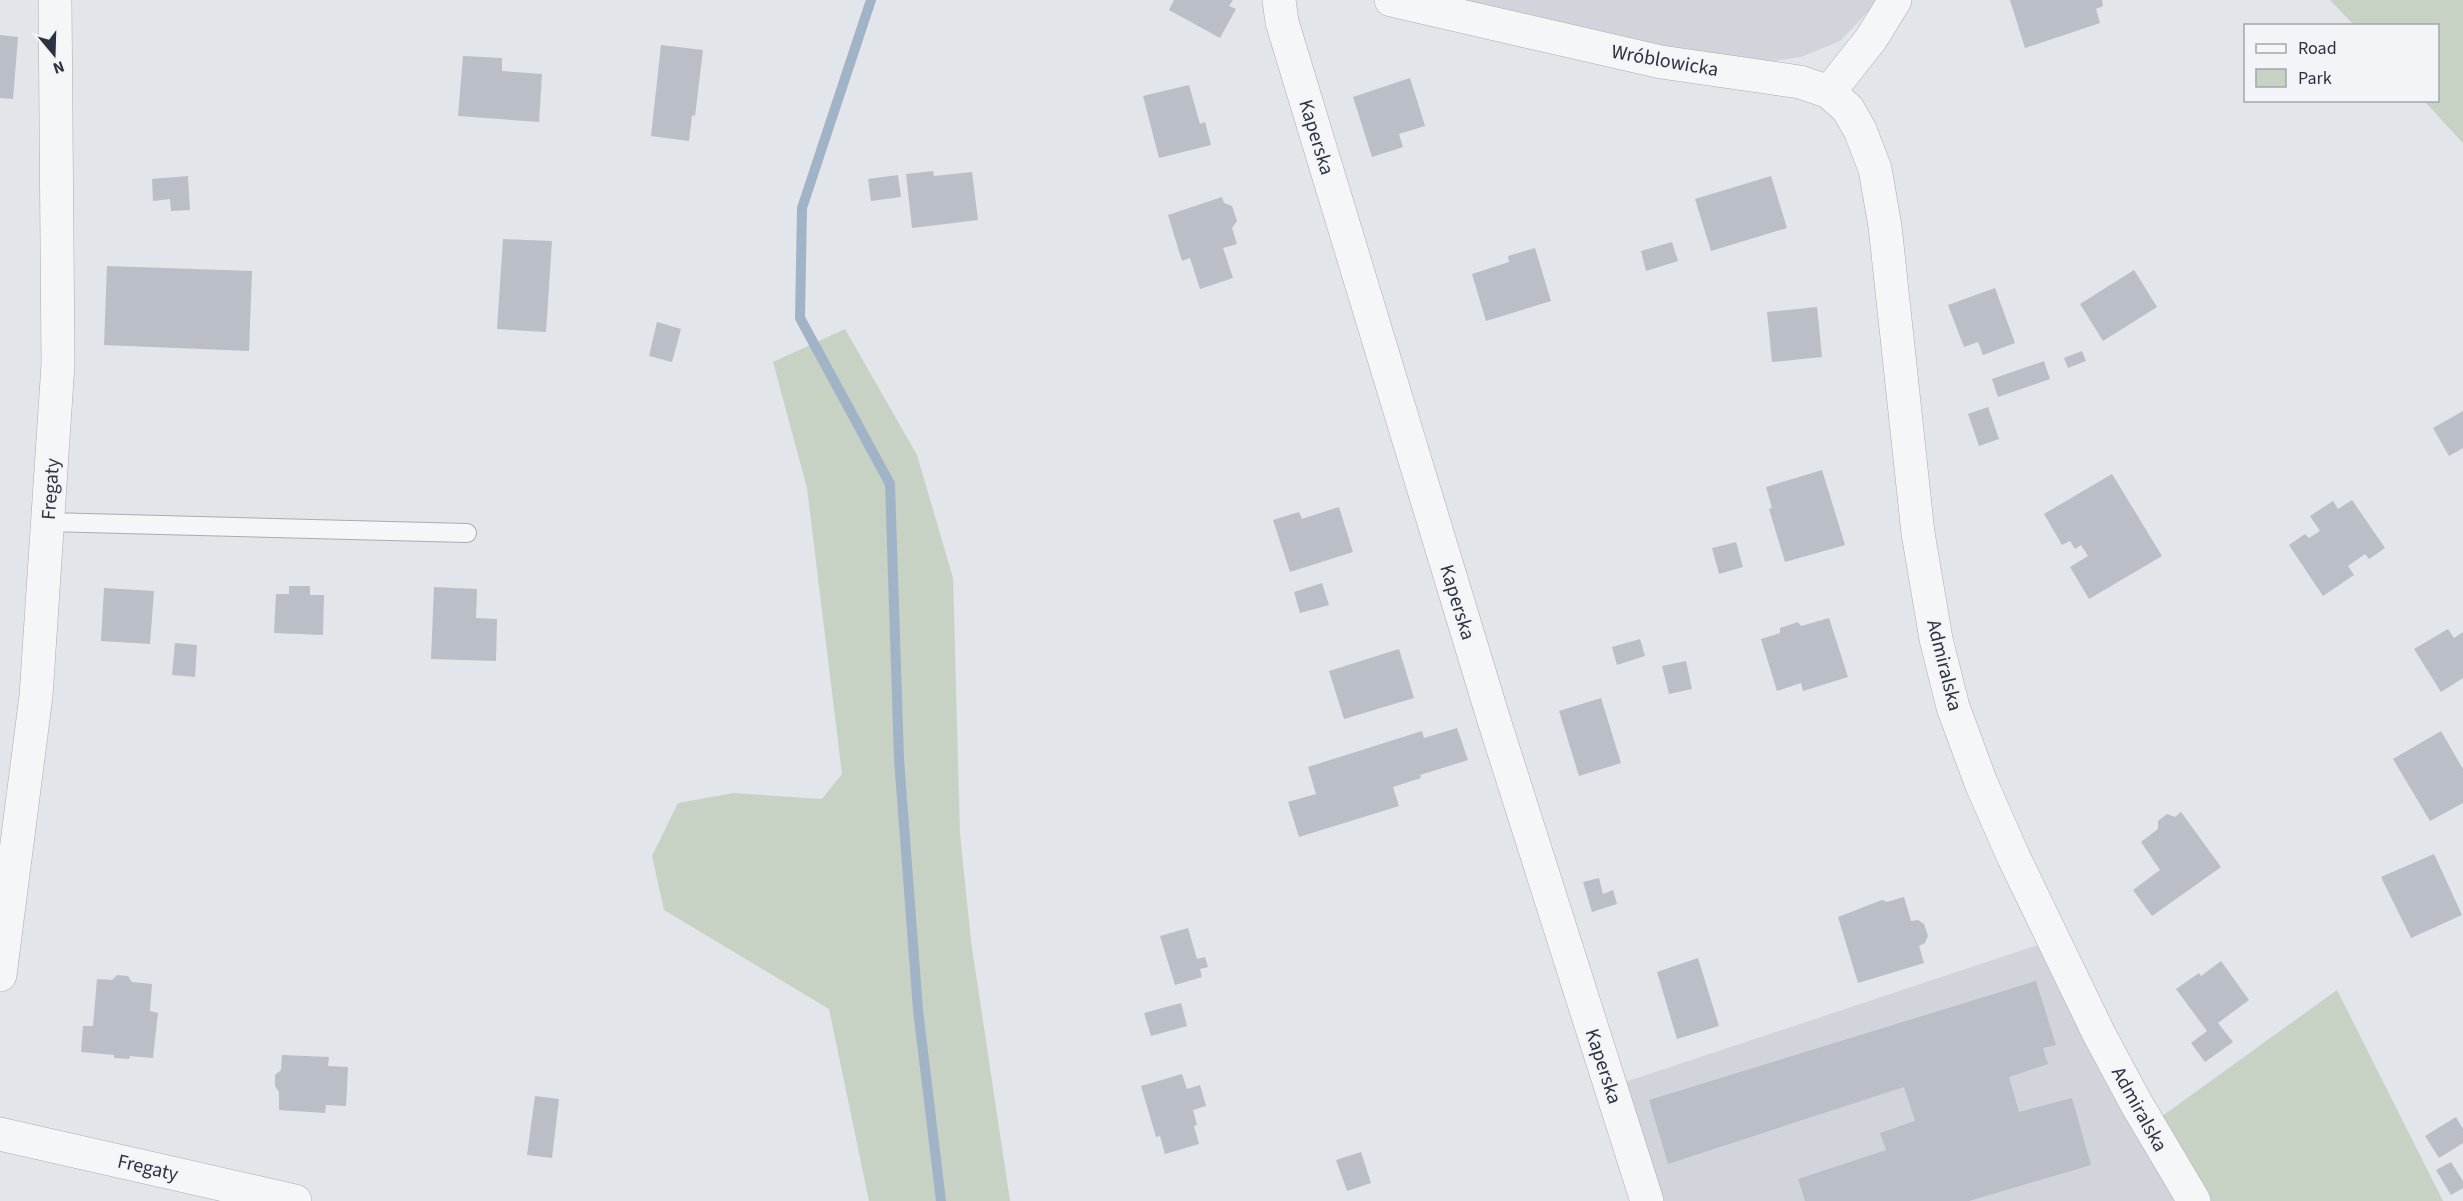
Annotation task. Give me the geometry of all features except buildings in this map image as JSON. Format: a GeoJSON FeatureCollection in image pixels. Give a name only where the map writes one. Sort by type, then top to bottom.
{"type":"FeatureCollection","features":[{"type":"Feature","properties":{"kind":"street","name":"Fregaty"},"geometry":{"type":"LineString","coordinates":[[0,975],[36,696],[58,364],[55,0]]}},
{"type":"Feature","properties":{"kind":"street","name":"Kaperska"},"geometry":{"type":"LineString","coordinates":[[1279,0],[1282,22],[1492,714],[1647,1201]]}},
{"type":"Feature","properties":{"kind":"street","name":"Wróblowicka"},"geometry":{"type":"LineString","coordinates":[[1391,0],[1661,62],[1800,82],[1829,92]]}},
{"type":"Feature","properties":{"kind":"street"},"geometry":{"type":"LineString","coordinates":[[1829,92],[1870,39],[1895,0]]}},
{"type":"Feature","properties":{"kind":"street","name":"Admiralska"},"geometry":{"type":"LineString","coordinates":[[1829,92],[1848,109],[1860,130],[1875,169],[1885,226],[1918,533],[1936,639],[1953,707],[1981,783],[2014,858],[2099,1034],[2194,1201]]}},
{"type":"Feature","properties":{"kind":"street","name":"Fregaty"},"geometry":{"type":"LineString","coordinates":[[0,1134],[295,1201]]}},
{"type":"Feature","properties":{"kind":"lane"},"geometry":{"type":"LineString","coordinates":[[48,522],[467,533]]}},
{"type":"Feature","properties":{"kind":"shaded area"},"geometry":{"type":"Polygon","coordinates":[[[1449,0],[1879,0],[1840,41],[1801,57],[1773,61],[1718,57],[1449,0]]]}},
{"type":"Feature","properties":{"kind":"shaded area"},"geometry":{"type":"Polygon","coordinates":[[[2038,945],[2179,1201],[1655,1201],[1619,1084],[2038,945]]]}},
{"type":"Feature","properties":{"kind":"green space"},"geometry":{"type":"Polygon","coordinates":[[[2330,0],[2463,0],[2463,143],[2425,102],[2439,102],[2439,24],[2353,24],[2330,0]]]}},
{"type":"Feature","properties":{"kind":"green space"},"geometry":{"type":"Polygon","coordinates":[[[845,329],[917,455],[953,578],[960,834],[971,941],[1010,1201],[869,1201],[829,1009],[664,910],[652,856],[678,803],[734,793],[822,799],[842,774],[807,488],[773,362],[845,329]]]}},
{"type":"Feature","properties":{"kind":"green space"},"geometry":{"type":"Polygon","coordinates":[[[2337,990],[2443,1201],[2208,1201],[2158,1119],[2337,990]]]}},
{"type":"Feature","properties":{"kind":"waterway"},"geometry":{"type":"LineString","coordinates":[[871,0],[802,208],[800,318],[890,484],[899,759],[918,1010],[941,1201]]}}]}
